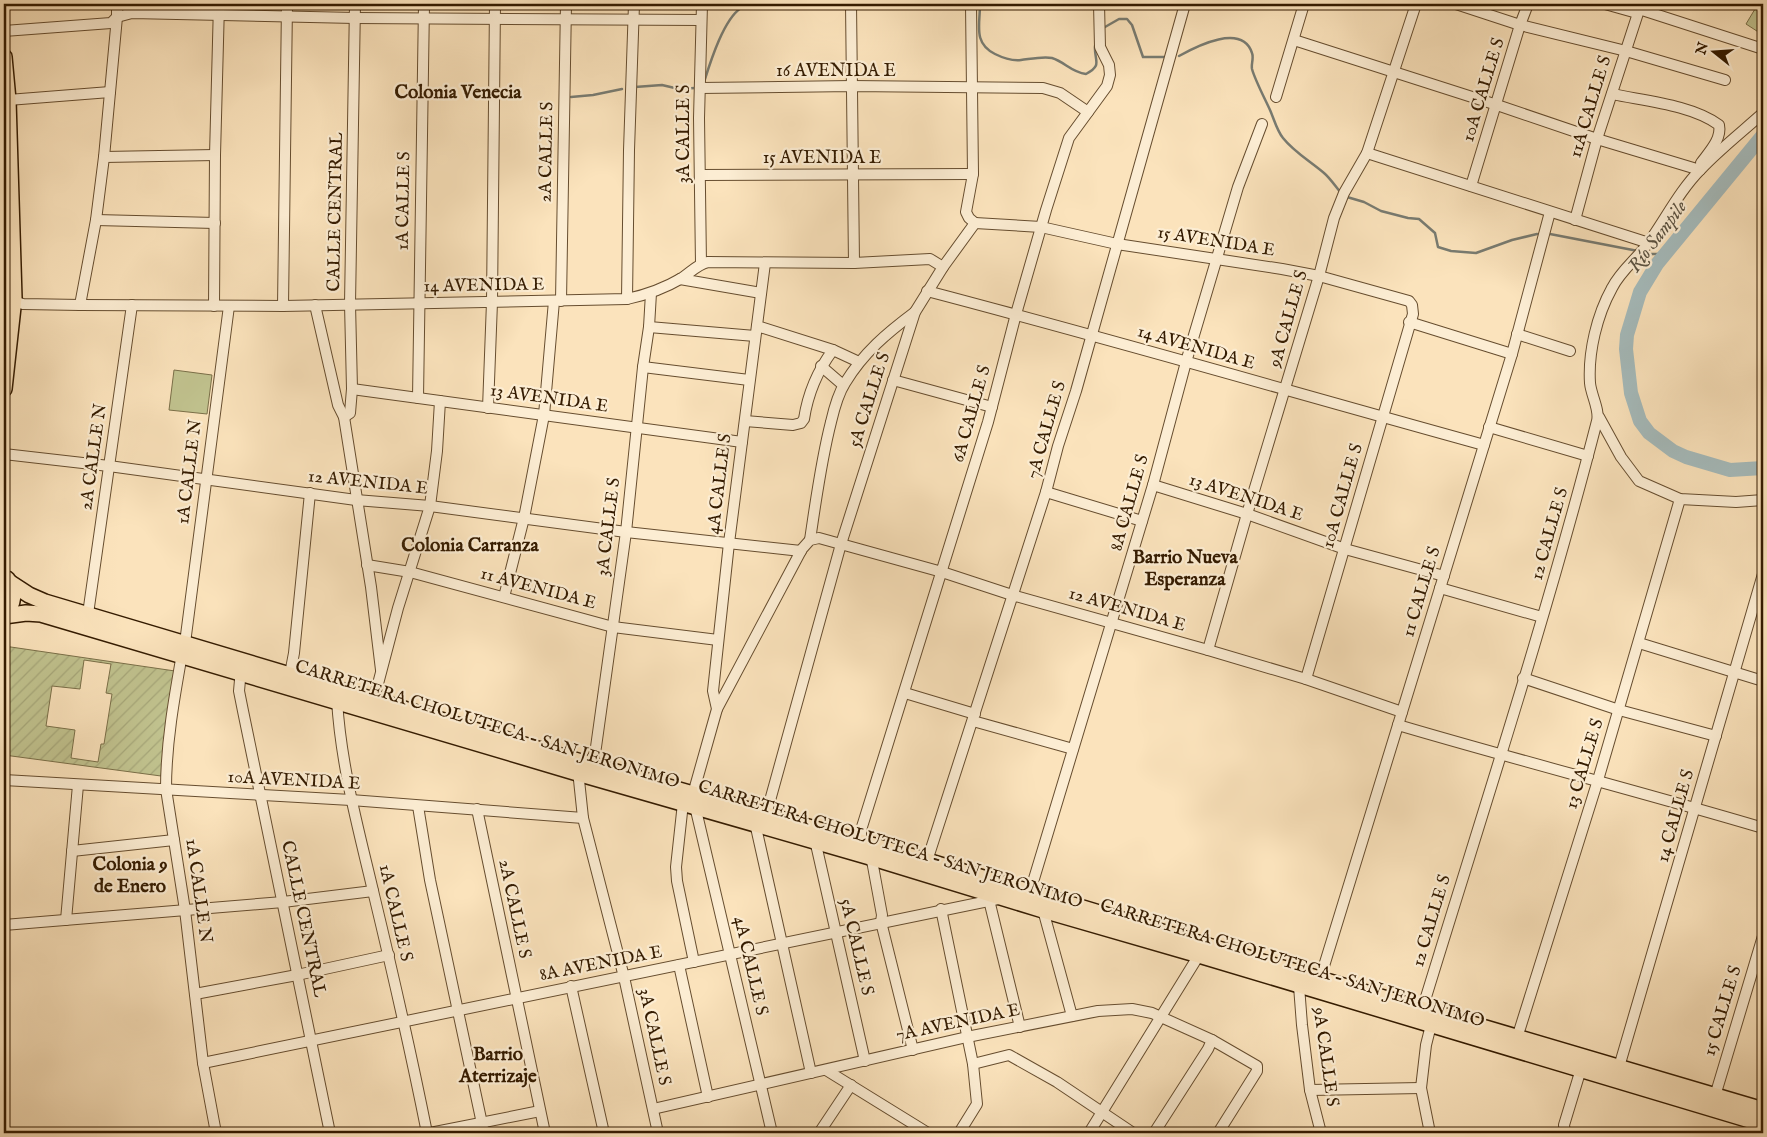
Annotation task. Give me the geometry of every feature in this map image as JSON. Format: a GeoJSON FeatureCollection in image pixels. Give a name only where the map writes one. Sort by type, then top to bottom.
{"type":"FeatureCollection","features":[{"type":"Feature","properties":{"kind":"highway"},"geometry":{"type":"LineString","coordinates":[[4,57],[8,100],[10,206],[9,298],[4,390]]}},
{"type":"Feature","properties":{"kind":"highway"},"geometry":{"type":"LineString","coordinates":[[4,156],[4,198],[10,206]]}},
{"type":"Feature","properties":{"kind":"highway"},"geometry":{"type":"LineString","coordinates":[[4,616],[12,604],[13,596],[5,578]]}},
{"type":"Feature","properties":{"kind":"highway","name":"CARRETERA CHOLUTECA - SAN JERONIMO"},"geometry":{"type":"LineString","coordinates":[[5,578],[30,595],[45,602],[88,614],[338,700],[584,769],[690,801],[927,861],[1422,1010],[1581,1069],[1763,1124]]}},
{"type":"Feature","properties":{"kind":"highway","name":"CARRETERA CHOLUTECA - SAN JERONIMO"},"geometry":{"type":"LineString","coordinates":[[4,616],[26,613],[41,614],[183,648]]}},
{"type":"Feature","properties":{"kind":"highway","name":"CARRETERA CHOLUTECA - SAN JERONIMO"},"geometry":{"type":"LineString","coordinates":[[242,666],[290,674],[374,699],[584,769]]}},
{"type":"Feature","properties":{"kind":"highway","name":"CARRETERA CHOLUTECA - SAN JERONIMO"},"geometry":{"type":"LineString","coordinates":[[761,819],[815,840],[866,847],[1004,898],[1431,1025],[1619,1067],[1763,1110]]}},
{"type":"Feature","properties":{"kind":"street"},"geometry":{"type":"LineString","coordinates":[[80,305],[96,220],[104,157],[117,4]]}},
{"type":"Feature","properties":{"kind":"street"},"geometry":{"type":"LineString","coordinates":[[214,306],[219,4]]}},
{"type":"Feature","properties":{"kind":"street"},"geometry":{"type":"LineString","coordinates":[[283,306],[287,4]]}},
{"type":"Feature","properties":{"kind":"street","name":"CALLE CENTRAL"},"geometry":{"type":"LineString","coordinates":[[344,417],[350,413],[352,389],[350,304],[355,4]]}},
{"type":"Feature","properties":{"kind":"street","name":"1A CALLE S"},"geometry":{"type":"LineString","coordinates":[[418,398],[424,4]]}},
{"type":"Feature","properties":{"kind":"street"},"geometry":{"type":"LineString","coordinates":[[488,408],[492,302],[496,4]]}},
{"type":"Feature","properties":{"kind":"street","name":"2A CALLE S"},"geometry":{"type":"LineString","coordinates":[[504,597],[524,518],[544,415],[558,301],[566,4]]}},
{"type":"Feature","properties":{"kind":"street"},"geometry":{"type":"LineString","coordinates":[[627,300],[629,150],[634,4]]}},
{"type":"Feature","properties":{"kind":"street","name":"3A CALLE S"},"geometry":{"type":"LineString","coordinates":[[701,264],[700,88],[702,4]]}},
{"type":"Feature","properties":{"kind":"street"},"geometry":{"type":"LineString","coordinates":[[851,4],[854,263]]}},
{"type":"Feature","properties":{"kind":"street","name":"6A CALLE S"},"geometry":{"type":"LineString","coordinates":[[866,847],[862,830],[992,407],[1016,314],[1068,138],[1107,86],[1110,75],[1109,65],[1100,47],[1099,4]]}},
{"type":"Feature","properties":{"kind":"street","name":"7A CALLE S"},"geometry":{"type":"LineString","coordinates":[[927,861],[1046,492],[1185,4]]}},
{"type":"Feature","properties":{"kind":"street"},"geometry":{"type":"LineString","coordinates":[[1276,97],[1304,4],[1292,4]]}},
{"type":"Feature","properties":{"kind":"street","name":"9A CALLE S"},"geometry":{"type":"LineString","coordinates":[[1208,650],[1319,276],[1334,218],[1344,193],[1367,154],[1416,4]]}},
{"type":"Feature","properties":{"kind":"street"},"geometry":{"type":"LineString","coordinates":[[1456,4],[1520,25],[1626,51],[1725,80]]}},
{"type":"Feature","properties":{"kind":"street","name":"10A CALLE S"},"geometry":{"type":"LineString","coordinates":[[1472,186],[1528,4]]}},
{"type":"Feature","properties":{"kind":"street"},"geometry":{"type":"LineString","coordinates":[[1605,4],[1639,9],[1763,49]]}},
{"type":"Feature","properties":{"kind":"street"},"geometry":{"type":"LineString","coordinates":[[972,5],[973,174],[966,212],[975,224]]}},
{"type":"Feature","properties":{"kind":"street","name":"11A CALLE S"},"geometry":{"type":"LineString","coordinates":[[1575,220],[1597,139],[1639,9]]}},
{"type":"Feature","properties":{"kind":"street"},"geometry":{"type":"LineString","coordinates":[[4,31],[110,24],[117,17],[132,13],[355,18],[701,20]]}},
{"type":"Feature","properties":{"kind":"street"},"geometry":{"type":"LineString","coordinates":[[1294,40],[1597,139],[1699,169]]}},
{"type":"Feature","properties":{"kind":"street","name":"16 AVENIDA E"},"geometry":{"type":"LineString","coordinates":[[700,88],[852,86],[1043,88],[1060,93],[1088,112]]}},
{"type":"Feature","properties":{"kind":"street"},"geometry":{"type":"LineString","coordinates":[[8,100],[110,92]]}},
{"type":"Feature","properties":{"kind":"street"},"geometry":{"type":"LineString","coordinates":[[1612,94],[1682,109],[1712,119],[1719,125],[1720,131],[1699,169],[1660,224],[1649,243],[1626,266],[1612,287],[1603,307],[1595,334],[1590,363],[1590,385],[1599,417],[1621,457],[1639,481],[1680,499],[1736,502],[1763,500]]}},
{"type":"Feature","properties":{"kind":"street"},"geometry":{"type":"LineString","coordinates":[[1699,169],[1763,113]]}},
{"type":"Feature","properties":{"kind":"street","name":"8A CALLE S"},"geometry":{"type":"LineString","coordinates":[[1030,892],[1153,485],[1186,362],[1238,187],[1262,124]]}},
{"type":"Feature","properties":{"kind":"street"},"geometry":{"type":"LineString","coordinates":[[1367,154],[1649,243]]}},
{"type":"Feature","properties":{"kind":"street"},"geometry":{"type":"LineString","coordinates":[[104,157],[215,155]]}},
{"type":"Feature","properties":{"kind":"street","name":"15 AVENIDA E"},"geometry":{"type":"LineString","coordinates":[[700,176],[973,174]]}},
{"type":"Feature","properties":{"kind":"street","name":"11 CALLE S"},"geometry":{"type":"LineString","coordinates":[[1320,979],[1518,334],[1550,212]]}},
{"type":"Feature","properties":{"kind":"street"},"geometry":{"type":"LineString","coordinates":[[96,220],[215,223]]}},
{"type":"Feature","properties":{"kind":"street","name":"15 AVENIDA E"},"geometry":{"type":"LineString","coordinates":[[975,224],[1041,227],[1118,244],[1319,276],[1409,301],[1412,305],[1413,314],[1410,322]]}},
{"type":"Feature","properties":{"kind":"street","name":"5A CALLE S"},"geometry":{"type":"LineString","coordinates":[[761,819],[841,544],[915,312],[943,267],[975,224]]}},
{"type":"Feature","properties":{"kind":"street"},"geometry":{"type":"LineString","coordinates":[[701,264],[854,263],[930,259],[943,267]]}},
{"type":"Feature","properties":{"kind":"street","name":"4A CALLE S"},"geometry":{"type":"LineString","coordinates":[[717,709],[713,692],[718,640],[749,380],[766,263]]}},
{"type":"Feature","properties":{"kind":"street","name":"14 AVENIDA E"},"geometry":{"type":"LineString","coordinates":[[9,298],[23,304],[214,306],[627,300],[651,293],[680,279],[701,264]]}},
{"type":"Feature","properties":{"kind":"street"},"geometry":{"type":"LineString","coordinates":[[680,279],[761,293]]}},
{"type":"Feature","properties":{"kind":"street","name":"14 AVENIDA E"},"geometry":{"type":"LineString","coordinates":[[927,291],[1091,334],[1484,445]]}},
{"type":"Feature","properties":{"kind":"street","name":"3A CALLE S"},"geometry":{"type":"LineString","coordinates":[[651,293],[649,327],[643,367],[626,532],[596,747],[594,756],[584,769],[578,788],[583,818],[624,977],[658,1133]]}},
{"type":"Feature","properties":{"kind":"street","name":"2A CALLE N"},"geometry":{"type":"LineString","coordinates":[[88,614],[132,305]]}},
{"type":"Feature","properties":{"kind":"street","name":"CALLE CENTRAL"},"geometry":{"type":"LineString","coordinates":[[315,305],[338,405],[344,417],[368,565],[381,670]]}},
{"type":"Feature","properties":{"kind":"street","name":"1A CALLE N"},"geometry":{"type":"LineString","coordinates":[[216,1133],[203,1063],[185,910],[166,789],[166,769],[172,712],[183,648],[229,306]]}},
{"type":"Feature","properties":{"kind":"street"},"geometry":{"type":"LineString","coordinates":[[814,539],[824,449],[835,405],[844,385],[859,362],[882,337],[915,312]]}},
{"type":"Feature","properties":{"kind":"street"},"geometry":{"type":"LineString","coordinates":[[1410,322],[1512,354]]}},
{"type":"Feature","properties":{"kind":"street","name":"10A CALLE S"},"geometry":{"type":"LineString","coordinates":[[1306,679],[1410,322]]}},
{"type":"Feature","properties":{"kind":"street"},"geometry":{"type":"LineString","coordinates":[[649,327],[756,331],[833,350],[859,362]]}},
{"type":"Feature","properties":{"kind":"street"},"geometry":{"type":"LineString","coordinates":[[1518,334],[1570,351]]}},
{"type":"Feature","properties":{"kind":"street"},"geometry":{"type":"LineString","coordinates":[[745,421],[793,425],[801,423],[804,419],[816,377],[821,366],[833,350]]}},
{"type":"Feature","properties":{"kind":"street"},"geometry":{"type":"LineString","coordinates":[[821,366],[844,385]]}},
{"type":"Feature","properties":{"kind":"street"},"geometry":{"type":"LineString","coordinates":[[643,367],[749,380]]}},
{"type":"Feature","properties":{"kind":"street"},"geometry":{"type":"LineString","coordinates":[[893,380],[992,407]]}},
{"type":"Feature","properties":{"kind":"street","name":"13 AVENIDA E"},"geometry":{"type":"LineString","coordinates":[[352,389],[742,442]]}},
{"type":"Feature","properties":{"kind":"street"},"geometry":{"type":"LineString","coordinates":[[374,699],[398,608],[430,506],[437,451],[440,401]]}},
{"type":"Feature","properties":{"kind":"street","name":"12 CALLE S"},"geometry":{"type":"LineString","coordinates":[[1422,1010],[1542,617],[1599,417]]}},
{"type":"Feature","properties":{"kind":"street"},"geometry":{"type":"LineString","coordinates":[[1490,427],[1588,456]]}},
{"type":"Feature","properties":{"kind":"street","name":"12 AVENIDA E"},"geometry":{"type":"LineString","coordinates":[[4,454],[109,466],[356,500],[430,506],[626,532],[801,552]]}},
{"type":"Feature","properties":{"kind":"street","name":"13 AVENIDA E"},"geometry":{"type":"LineString","coordinates":[[1153,485],[1247,514],[1345,549],[1444,576]]}},
{"type":"Feature","properties":{"kind":"street"},"geometry":{"type":"LineString","coordinates":[[1046,492],[1142,521]]}},
{"type":"Feature","properties":{"kind":"street"},"geometry":{"type":"LineString","coordinates":[[290,674],[294,652],[310,493]]}},
{"type":"Feature","properties":{"kind":"street","name":"13 CALLE S"},"geometry":{"type":"LineString","coordinates":[[1512,1042],[1598,780],[1680,499]]}},
{"type":"Feature","properties":{"kind":"street","name":"4A CALLE S"},"geometry":{"type":"LineString","coordinates":[[772,1133],[730,953],[690,801],[717,709],[801,552],[814,539]]}},
{"type":"Feature","properties":{"kind":"street","name":"12 AVENIDA E"},"geometry":{"type":"LineString","coordinates":[[814,539],[841,544],[942,572],[1012,595],[1208,650],[1306,679],[1402,712]]}},
{"type":"Feature","properties":{"kind":"street","name":"11 AVENIDA E"},"geometry":{"type":"LineString","coordinates":[[368,565],[410,572],[613,627],[718,640]]}},
{"type":"Feature","properties":{"kind":"street","name":"14 CALLE S"},"geometry":{"type":"LineString","coordinates":[[1619,1067],[1763,574]]}},
{"type":"Feature","properties":{"kind":"street"},"geometry":{"type":"LineString","coordinates":[[1440,588],[1542,617]]}},
{"type":"Feature","properties":{"kind":"street"},"geometry":{"type":"LineString","coordinates":[[1639,643],[1763,682]]}},
{"type":"Feature","properties":{"kind":"street","name":"CALLE CENTRAL"},"geometry":{"type":"LineString","coordinates":[[242,666],[239,691],[330,1133]]}},
{"type":"Feature","properties":{"kind":"street"},"geometry":{"type":"LineString","coordinates":[[1523,678],[1619,710],[1716,736]]}},
{"type":"Feature","properties":{"kind":"street"},"geometry":{"type":"LineString","coordinates":[[904,693],[974,718],[1073,749]]}},
{"type":"Feature","properties":{"kind":"street","name":"1A CALLE S"},"geometry":{"type":"LineString","coordinates":[[338,700],[339,724],[351,800],[389,955],[428,1133]]}},
{"type":"Feature","properties":{"kind":"street"},"geometry":{"type":"LineString","coordinates":[[1398,725],[1763,828]]}},
{"type":"Feature","properties":{"kind":"street","name":"10A AVENIDA E"},"geometry":{"type":"LineString","coordinates":[[4,780],[351,800],[583,818]]}},
{"type":"Feature","properties":{"kind":"street"},"geometry":{"type":"LineString","coordinates":[[66,920],[78,785]]}},
{"type":"Feature","properties":{"kind":"street"},"geometry":{"type":"LineString","coordinates":[[690,801],[676,867],[677,881],[694,962]]}},
{"type":"Feature","properties":{"kind":"street"},"geometry":{"type":"LineString","coordinates":[[418,806],[430,880],[484,1133]]}},
{"type":"Feature","properties":{"kind":"street","name":"2A CALLE S"},"geometry":{"type":"LineString","coordinates":[[477,809],[545,1133]]}},
{"type":"Feature","properties":{"kind":"street"},"geometry":{"type":"LineString","coordinates":[[761,819],[782,942],[811,1073]]}},
{"type":"Feature","properties":{"kind":"street"},"geometry":{"type":"LineString","coordinates":[[72,851],[174,840]]}},
{"type":"Feature","properties":{"kind":"street","name":"5A CALLE S"},"geometry":{"type":"LineString","coordinates":[[815,840],[865,1061]]}},
{"type":"Feature","properties":{"kind":"street"},"geometry":{"type":"LineString","coordinates":[[866,847],[873,866],[881,909],[881,922],[913,1050]]}},
{"type":"Feature","properties":{"kind":"street"},"geometry":{"type":"LineString","coordinates":[[4,925],[283,902],[374,891]]}},
{"type":"Feature","properties":{"kind":"street","name":"8A AVENIDA E"},"geometry":{"type":"LineString","coordinates":[[203,1063],[571,986],[624,977],[941,909],[1004,898]]}},
{"type":"Feature","properties":{"kind":"street"},"geometry":{"type":"LineString","coordinates":[[989,900],[1020,1027]]}},
{"type":"Feature","properties":{"kind":"street"},"geometry":{"type":"LineString","coordinates":[[941,909],[973,1064],[977,1104],[958,1133]]}},
{"type":"Feature","properties":{"kind":"street"},"geometry":{"type":"LineString","coordinates":[[1043,910],[1072,1016]]}},
{"type":"Feature","properties":{"kind":"street","name":"15 CALLE S"},"geometry":{"type":"LineString","coordinates":[[1715,1096],[1763,936]]}},
{"type":"Feature","properties":{"kind":"street"},"geometry":{"type":"LineString","coordinates":[[195,994],[389,955]]}},
{"type":"Feature","properties":{"kind":"street"},"geometry":{"type":"LineString","coordinates":[[1089,1133],[1199,955]]}},
{"type":"Feature","properties":{"kind":"street"},"geometry":{"type":"LineString","coordinates":[[679,965],[708,1097]]}},
{"type":"Feature","properties":{"kind":"street"},"geometry":{"type":"LineString","coordinates":[[571,986],[604,1133]]}},
{"type":"Feature","properties":{"kind":"street","name":"9A CALLE S"},"geometry":{"type":"LineString","coordinates":[[1300,986],[1302,1025],[1310,1090],[1321,1133]]}},
{"type":"Feature","properties":{"kind":"street","name":"7A AVENIDA E"},"geometry":{"type":"LineString","coordinates":[[653,1109],[967,1037],[1098,1011],[1132,1009],[1152,1013],[1212,1040],[1257,1066],[1257,1071],[1218,1133]]}},
{"type":"Feature","properties":{"kind":"street"},"geometry":{"type":"LineString","coordinates":[[1430,1133],[1421,1088],[1426,1045],[1431,1025]]}},
{"type":"Feature","properties":{"kind":"street"},"geometry":{"type":"LineString","coordinates":[[1154,1133],[1212,1040]]}},
{"type":"Feature","properties":{"kind":"street"},"geometry":{"type":"LineString","coordinates":[[973,1064],[1009,1055],[1057,1082],[1133,1133]]}},
{"type":"Feature","properties":{"kind":"street"},"geometry":{"type":"LineString","coordinates":[[1565,1133],[1564,1126],[1581,1069]]}},
{"type":"Feature","properties":{"kind":"street"},"geometry":{"type":"LineString","coordinates":[[826,1070],[928,1133]]}},
{"type":"Feature","properties":{"kind":"street"},"geometry":{"type":"LineString","coordinates":[[825,1133],[821,1130],[851,1085]]}},
{"type":"Feature","properties":{"kind":"street"},"geometry":{"type":"LineString","coordinates":[[1310,1090],[1421,1088]]}},
{"type":"Feature","properties":{"kind":"street"},"geometry":{"type":"LineString","coordinates":[[428,1133],[540,1111]]}},
{"type":"Feature","properties":{"kind":"green space"},"geometry":{"type":"Polygon","coordinates":[[[1758,4],[1763,4],[1763,35],[1746,24],[1758,4]]]}},
{"type":"Feature","properties":{"kind":"green space"},"geometry":{"type":"Polygon","coordinates":[[[174,370],[212,375],[207,414],[169,410],[174,370]]]}},
{"type":"Feature","properties":{"kind":"green space"},"geometry":{"type":"Polygon","coordinates":[[[4,646],[175,671],[161,776],[4,755],[4,646]],[[84,660],[80,689],[52,686],[46,726],[75,730],[71,758],[98,762],[101,744],[104,744],[112,694],[106,693],[111,664],[84,660]]]}},
{"type":"Feature","properties":{"kind":"waterway"},"geometry":{"type":"LineString","coordinates":[[705,79],[724,30],[735,13],[741,8],[751,5],[819,4]]}},
{"type":"Feature","properties":{"kind":"waterway"},"geometry":{"type":"LineString","coordinates":[[980,4],[979,33],[981,39],[988,50],[1001,57],[1011,60],[1041,57],[1052,58],[1076,71],[1086,74],[1096,65],[1095,46]]}},
{"type":"Feature","properties":{"kind":"waterway"},"geometry":{"type":"LineString","coordinates":[[1105,27],[1119,19],[1127,19],[1132,25],[1143,57],[1166,57]]}},
{"type":"Feature","properties":{"kind":"waterway"},"geometry":{"type":"LineString","coordinates":[[1179,56],[1207,43],[1229,38],[1239,39],[1247,44],[1253,55],[1253,73],[1281,135],[1292,148],[1326,175],[1341,193]]}},
{"type":"Feature","properties":{"kind":"waterway"},"geometry":{"type":"LineString","coordinates":[[635,87],[662,85],[679,89],[695,88]]}},
{"type":"Feature","properties":{"kind":"waterway"},"geometry":{"type":"LineString","coordinates":[[571,97],[622,89]]}},
{"type":"Feature","properties":{"kind":"waterway","name":"Río Sampile"},"geometry":{"type":"LineString","coordinates":[[1763,135],[1657,264],[1640,292],[1627,335],[1626,349],[1631,393],[1640,421],[1649,433],[1673,451],[1686,457],[1730,470],[1763,468]]}},
{"type":"Feature","properties":{"kind":"waterway"},"geometry":{"type":"LineString","coordinates":[[1347,197],[1364,202],[1381,211],[1419,219],[1435,233],[1438,247],[1451,251],[1476,253],[1512,240],[1537,234]]}},
{"type":"Feature","properties":{"kind":"waterway"},"geometry":{"type":"LineString","coordinates":[[1550,234],[1638,251]]}},
{"type":"Feature","properties":{"kind":"waterway"},"geometry":{"type":"LineString","coordinates":[[1648,254],[1665,254]]}},
{"type":"Feature","properties":{"kind":"district","name":"Colonia Venecia"},"geometry":{"type":"Point","coordinates":[458,93]}},
{"type":"Feature","properties":{"kind":"district","name":"Colonia Carranza"},"geometry":{"type":"Point","coordinates":[470,546]}},
{"type":"Feature","properties":{"kind":"district","name":"Barrio Nueva Esperanza"},"geometry":{"type":"Point","coordinates":[1185,569]}},
{"type":"Feature","properties":{"kind":"district","name":"Colonia 9 de Enero"},"geometry":{"type":"Point","coordinates":[130,876]}},
{"type":"Feature","properties":{"kind":"district","name":"Barrio Aterrizaje"},"geometry":{"type":"Point","coordinates":[498,1066]}}]}
